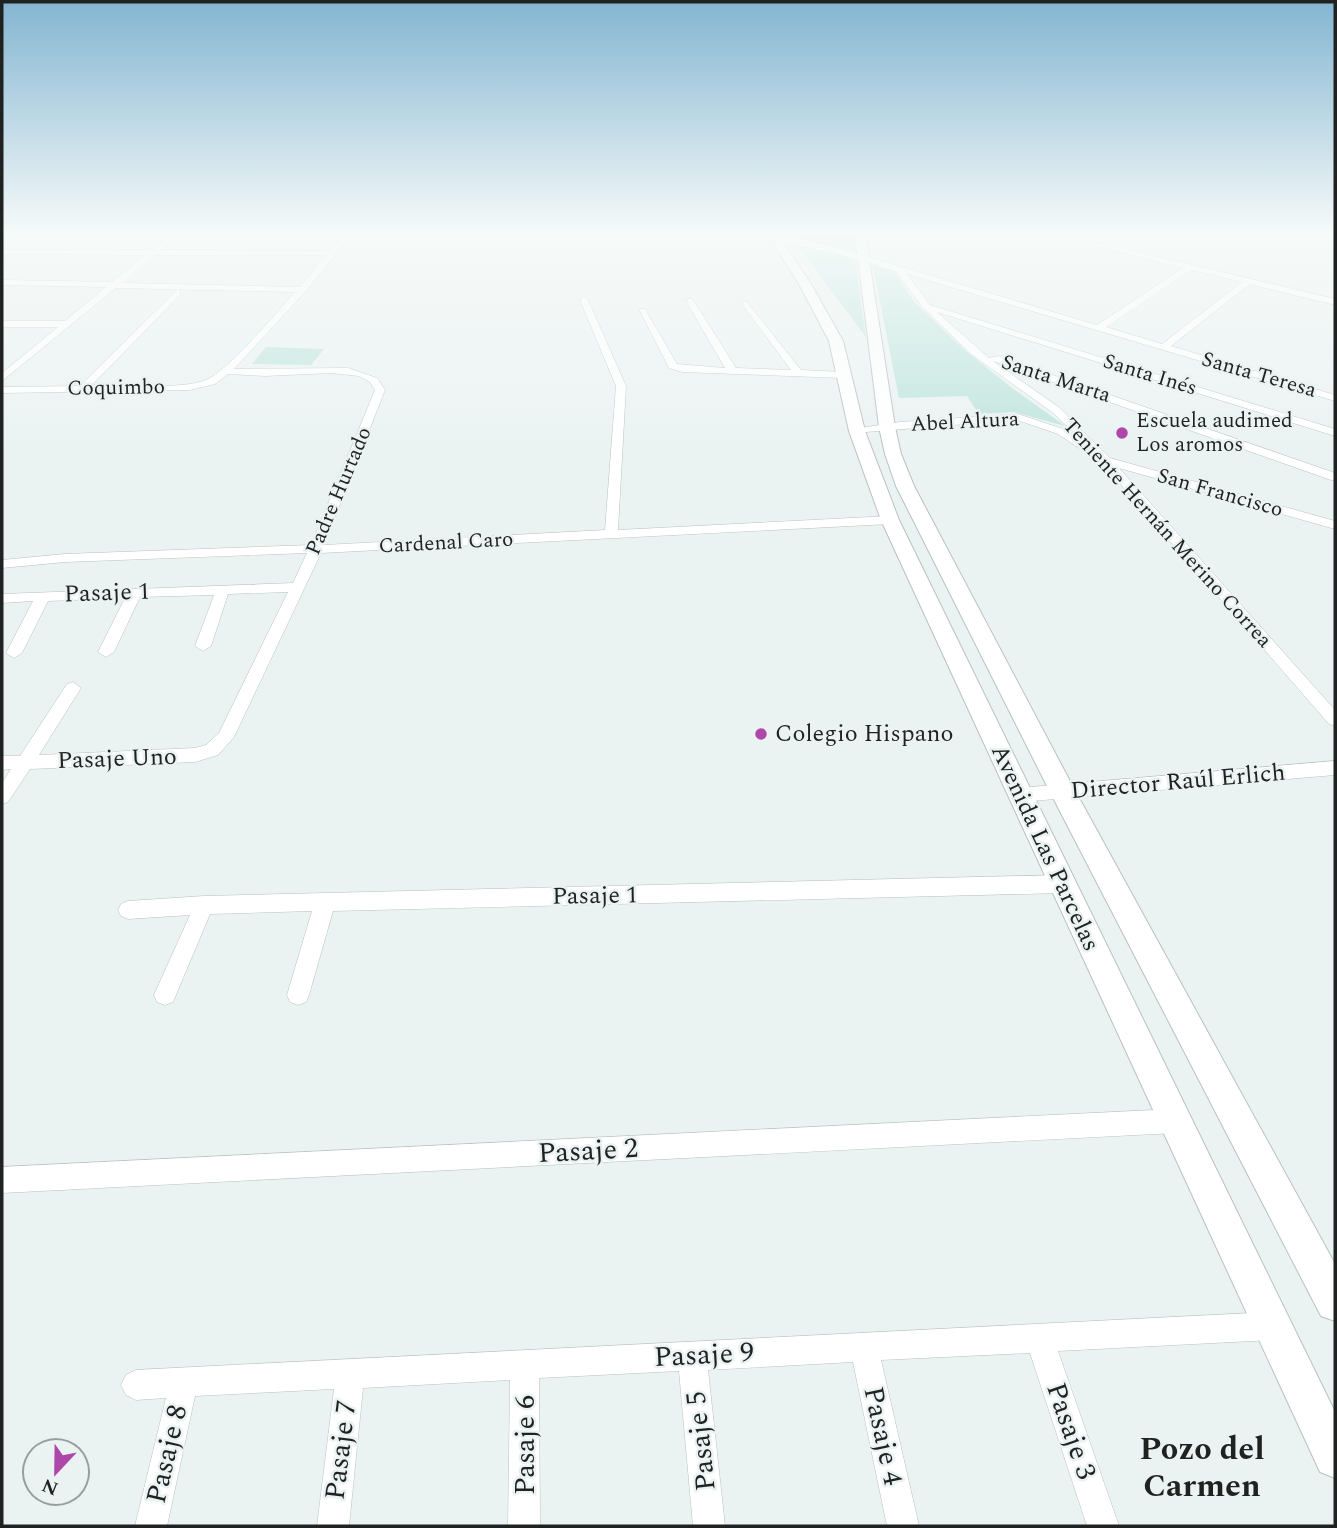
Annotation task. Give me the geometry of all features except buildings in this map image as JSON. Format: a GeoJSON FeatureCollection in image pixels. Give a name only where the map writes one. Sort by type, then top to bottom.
{"type":"FeatureCollection","features":[{"type":"Feature","properties":{"kind":"street"},"geometry":{"type":"LineString","coordinates":[[2,378],[89,305]]}},
{"type":"Feature","properties":{"kind":"street"},"geometry":{"type":"LineString","coordinates":[[83,389],[165,305]]}},
{"type":"Feature","properties":{"kind":"street"},"geometry":{"type":"LineString","coordinates":[[226,371],[287,305]]}},
{"type":"Feature","properties":{"kind":"street"},"geometry":{"type":"LineString","coordinates":[[586,305],[621,386],[611,535]]}},
{"type":"Feature","properties":{"kind":"street"},"geometry":{"type":"LineString","coordinates":[[693,305],[732,370]]}},
{"type":"Feature","properties":{"kind":"street"},"geometry":{"type":"LineString","coordinates":[[747,305],[798,373]]}},
{"type":"Feature","properties":{"kind":"street","name":"Avenida Las Parcelas"},"geometry":{"type":"LineString","coordinates":[[817,305],[836,341],[857,431],[890,520],[1335,1457]]}},
{"type":"Feature","properties":{"kind":"street","name":"Avenida Las Parcelas"},"geometry":{"type":"LineString","coordinates":[[871,305],[893,454],[916,508],[1063,792],[1335,1302]]}},
{"type":"Feature","properties":{"kind":"street","name":"Teniente Hernán Merino Correa"},"geometry":{"type":"LineString","coordinates":[[925,305],[974,352],[1056,410],[1105,461],[1335,720]]}},
{"type":"Feature","properties":{"kind":"street","name":"Santa Inés"},"geometry":{"type":"LineString","coordinates":[[926,305],[1335,433]]}},
{"type":"Feature","properties":{"kind":"street","name":"Santa Teresa"},"geometry":{"type":"LineString","coordinates":[[1021,305],[1335,398]]}},
{"type":"Feature","properties":{"kind":"street"},"geometry":{"type":"LineString","coordinates":[[1098,328],[1132,305]]}},
{"type":"Feature","properties":{"kind":"street"},"geometry":{"type":"LineString","coordinates":[[1164,347],[1218,305]]}},
{"type":"Feature","properties":{"kind":"street"},"geometry":{"type":"LineString","coordinates":[[642,311],[673,366],[693,370],[844,375]]}},
{"type":"Feature","properties":{"kind":"street"},"geometry":{"type":"LineString","coordinates":[[2,324],[66,324]]}},
{"type":"Feature","properties":{"kind":"street","name":"Santa Marta"},"geometry":{"type":"LineString","coordinates":[[974,352],[1335,477]]}},
{"type":"Feature","properties":{"kind":"street","name":"Padre Hurtado"},"geometry":{"type":"LineString","coordinates":[[226,371],[256,373],[348,370],[367,376],[379,386],[379,395],[316,549],[226,737]]}},
{"type":"Feature","properties":{"kind":"street","name":"Coquimbo"},"geometry":{"type":"LineString","coordinates":[[2,390],[195,387],[211,382],[226,371]]}},
{"type":"Feature","properties":{"kind":"street","name":"Abel Altura"},"geometry":{"type":"LineString","coordinates":[[857,431],[887,426],[1018,417],[1062,432],[1105,461]]}},
{"type":"Feature","properties":{"kind":"street","name":"San Francisco"},"geometry":{"type":"LineString","coordinates":[[1105,461],[1335,524]]}},
{"type":"Feature","properties":{"kind":"street","name":"Cardenal Caro"},"geometry":{"type":"LineString","coordinates":[[2,564],[65,558],[316,549],[890,520]]}},
{"type":"Feature","properties":{"kind":"street","name":"Pasaje 1"},"geometry":{"type":"LineString","coordinates":[[2,598],[296,587]]}},
{"type":"Feature","properties":{"kind":"street"},"geometry":{"type":"LineString","coordinates":[[203,646],[223,588]]}},
{"type":"Feature","properties":{"kind":"street"},"geometry":{"type":"LineString","coordinates":[[106,652],[136,592]]}},
{"type":"Feature","properties":{"kind":"street"},"geometry":{"type":"LineString","coordinates":[[14,653],[44,595]]}},
{"type":"Feature","properties":{"kind":"street"},"geometry":{"type":"LineString","coordinates":[[2,797],[73,688]]}},
{"type":"Feature","properties":{"kind":"street","name":"Pasaje Uno"},"geometry":{"type":"LineString","coordinates":[[2,763],[195,755],[212,750],[226,737]]}},
{"type":"Feature","properties":{"kind":"street","name":"Director Raúl Erlich"},"geometry":{"type":"LineString","coordinates":[[1020,795],[1335,768]]}},
{"type":"Feature","properties":{"kind":"street","name":"Pasaje 1"},"geometry":{"type":"LineString","coordinates":[[128,910],[204,905],[1062,884]]}},
{"type":"Feature","properties":{"kind":"street"},"geometry":{"type":"LineString","coordinates":[[298,995],[326,902]]}},
{"type":"Feature","properties":{"kind":"street"},"geometry":{"type":"LineString","coordinates":[[165,995],[204,905]]}},
{"type":"Feature","properties":{"kind":"street","name":"Pasaje 2"},"geometry":{"type":"LineString","coordinates":[[2,1180],[1175,1121]]}},
{"type":"Feature","properties":{"kind":"street","name":"Pasaje 9"},"geometry":{"type":"LineString","coordinates":[[136,1385],[1272,1326]]}},
{"type":"Feature","properties":{"kind":"street","name":"Pasaje 3"},"geometry":{"type":"LineString","coordinates":[[1039,1337],[1103,1526]]}},
{"type":"Feature","properties":{"kind":"street","name":"Pasaje 4"},"geometry":{"type":"LineString","coordinates":[[864,1346],[903,1526]]}},
{"type":"Feature","properties":{"kind":"street","name":"Pasaje 5"},"geometry":{"type":"LineString","coordinates":[[692,1355],[709,1526]]}},
{"type":"Feature","properties":{"kind":"street","name":"Pasaje 6"},"geometry":{"type":"LineString","coordinates":[[524,1526],[525,1364]]}},
{"type":"Feature","properties":{"kind":"street","name":"Pasaje 7"},"geometry":{"type":"LineString","coordinates":[[333,1526],[350,1373]]}},
{"type":"Feature","properties":{"kind":"street","name":"Pasaje 8"},"geometry":{"type":"LineString","coordinates":[[151,1526],[184,1382]]}},
{"type":"Feature","properties":{"kind":"green space"},"geometry":{"type":"Polygon","coordinates":[[[842,305],[861,305],[866,337],[842,305]]]}},
{"type":"Feature","properties":{"kind":"green space"},"geometry":{"type":"Polygon","coordinates":[[[881,305],[917,305],[966,351],[1065,426],[1014,412],[979,414],[967,396],[899,398],[881,305]]]}},
{"type":"Feature","properties":{"kind":"green space"},"geometry":{"type":"Polygon","coordinates":[[[266,347],[324,349],[311,365],[252,364],[266,347]]]}},
{"type":"Feature","properties":{"kind":"place","name":"Escuela audimed Los aromos"},"geometry":{"type":"Point","coordinates":[1122,433]}},
{"type":"Feature","properties":{"kind":"place","name":"Colegio Hispano"},"geometry":{"type":"Point","coordinates":[761,734]}},
{"type":"Feature","properties":{"kind":"district","name":"Pozo del Carmen"},"geometry":{"type":"Point","coordinates":[1202,1468]}}]}
